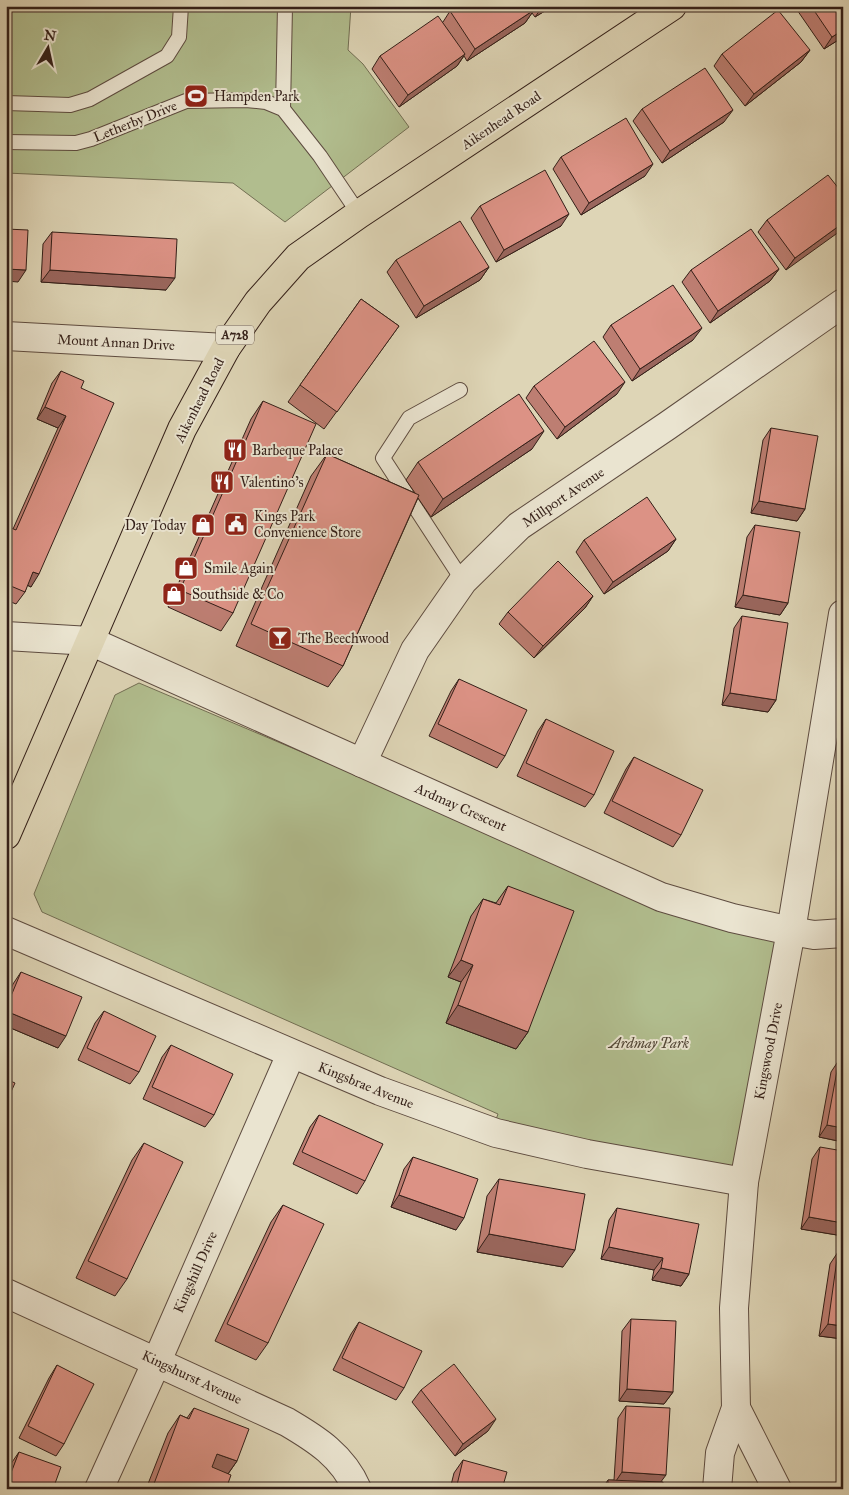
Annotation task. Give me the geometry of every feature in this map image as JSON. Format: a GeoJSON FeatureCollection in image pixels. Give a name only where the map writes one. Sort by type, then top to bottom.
{"type":"FeatureCollection","features":[{"type":"Feature","properties":{"kind":"main road","name":"Aikenhead Road"},"geometry":{"type":"LineString","coordinates":[[6,835],[182,429],[226,348],[258,302],[298,258],[359,214],[672,6]]}},
{"type":"Feature","properties":{"kind":"street","name":"Millport Avenue"},"geometry":{"type":"LineString","coordinates":[[362,763],[415,650],[463,581],[519,526],[843,303]]}},
{"type":"Feature","properties":{"kind":"street","name":"Mount Annan Drive"},"geometry":{"type":"LineString","coordinates":[[6,336],[226,348]]}},
{"type":"Feature","properties":{"kind":"street","name":"Kingswood Drive"},"geometry":{"type":"LineString","coordinates":[[717,1489],[720,1453],[736,1408],[734,1308],[744,1182],[791,931],[843,614]]}},
{"type":"Feature","properties":{"kind":"street"},"geometry":{"type":"LineString","coordinates":[[6,636],[90,641]]}},
{"type":"Feature","properties":{"kind":"street","name":"Ardmay Crescent"},"geometry":{"type":"LineString","coordinates":[[90,641],[661,897],[732,918],[791,931],[814,935],[843,933]]}},
{"type":"Feature","properties":{"kind":"street","name":"Kingsbrae Avenue"},"geometry":{"type":"LineString","coordinates":[[6,931],[290,1054],[380,1091],[496,1133],[587,1154],[744,1182]]}},
{"type":"Feature","properties":{"kind":"street","name":"Kingshill Drive"},"geometry":{"type":"LineString","coordinates":[[99,1489],[157,1361],[290,1054]]}},
{"type":"Feature","properties":{"kind":"street","name":"Kingshurst Avenue"},"geometry":{"type":"LineString","coordinates":[[6,1293],[287,1422],[315,1438],[337,1456],[357,1489]]}},
{"type":"Feature","properties":{"kind":"street"},"geometry":{"type":"LineString","coordinates":[[736,1408],[777,1489]]}},
{"type":"Feature","properties":{"kind":"lane"},"geometry":{"type":"LineString","coordinates":[[6,103],[70,105],[90,99],[167,56],[180,37],[181,6]]}},
{"type":"Feature","properties":{"kind":"lane"},"geometry":{"type":"LineString","coordinates":[[285,6],[283,109],[320,156],[359,214]]}},
{"type":"Feature","properties":{"kind":"lane","name":"Letherby Drive"},"geometry":{"type":"LineString","coordinates":[[6,142],[76,143],[91,139],[186,100],[246,100],[266,102],[283,109]]}},
{"type":"Feature","properties":{"kind":"lane"},"geometry":{"type":"LineString","coordinates":[[460,390],[409,418],[383,458],[463,581]]}},
{"type":"Feature","properties":{"kind":"green space","name":"Hampden Park"},"geometry":{"type":"Polygon","coordinates":[[[6,6],[351,6],[348,50],[363,64],[409,127],[285,222],[233,183],[6,173],[6,6]]]}},
{"type":"Feature","properties":{"kind":"green space","name":"Ardmay Park"},"geometry":{"type":"Polygon","coordinates":[[[139,683],[594,876],[786,937],[738,1176],[494,1125],[498,1114],[42,912],[34,894],[115,695],[139,683]]]}},
{"type":"Feature","properties":{"kind":"building"},"geometry":{"type":"Polygon","coordinates":[[[457,6],[531,6],[534,10],[475,49],[450,11],[457,6]]]}},
{"type":"Feature","properties":{"kind":"building"},"geometry":{"type":"Polygon","coordinates":[[[811,6],[843,6],[843,30],[832,37],[811,6]]]}},
{"type":"Feature","properties":{"kind":"building"},"geometry":{"type":"Polygon","coordinates":[[[778,10],[810,50],[754,94],[722,54],[778,10]]]}},
{"type":"Feature","properties":{"kind":"building"},"geometry":{"type":"Polygon","coordinates":[[[438,16],[465,54],[408,95],[380,56],[438,16]]]}},
{"type":"Feature","properties":{"kind":"building"},"geometry":{"type":"Polygon","coordinates":[[[705,68],[733,110],[670,151],[642,109],[705,68]]]}},
{"type":"Feature","properties":{"kind":"building"},"geometry":{"type":"Polygon","coordinates":[[[626,118],[653,164],[589,203],[561,157],[626,118]]]}},
{"type":"Feature","properties":{"kind":"building"},"geometry":{"type":"Polygon","coordinates":[[[545,170],[569,214],[504,250],[480,206],[545,170]]]}},
{"type":"Feature","properties":{"kind":"building"},"geometry":{"type":"Polygon","coordinates":[[[828,175],[843,194],[843,223],[795,258],[767,220],[828,175]]]}},
{"type":"Feature","properties":{"kind":"building"},"geometry":{"type":"Polygon","coordinates":[[[460,221],[489,267],[424,306],[396,260],[460,221]]]}},
{"type":"Feature","properties":{"kind":"building"},"geometry":{"type":"Polygon","coordinates":[[[6,229],[28,230],[26,270],[6,269],[6,229]]]}},
{"type":"Feature","properties":{"kind":"building"},"geometry":{"type":"Polygon","coordinates":[[[751,229],[779,269],[718,311],[691,270],[751,229]]]}},
{"type":"Feature","properties":{"kind":"building"},"geometry":{"type":"Polygon","coordinates":[[[52,232],[177,239],[175,278],[50,270],[52,232]]]}},
{"type":"Feature","properties":{"kind":"building"},"geometry":{"type":"Polygon","coordinates":[[[673,285],[702,328],[640,369],[611,325],[673,285]]]}},
{"type":"Feature","properties":{"kind":"building"},"geometry":{"type":"Polygon","coordinates":[[[361,299],[399,326],[337,412],[300,385],[361,299]]]}},
{"type":"Feature","properties":{"kind":"building"},"geometry":{"type":"Polygon","coordinates":[[[594,341],[625,382],[565,427],[534,386],[594,341]]]}},
{"type":"Feature","properties":{"kind":"building"},"geometry":{"type":"Polygon","coordinates":[[[61,371],[84,381],[81,388],[114,403],[39,574],[33,572],[25,592],[6,584],[6,526],[16,530],[66,416],[45,407],[61,371]]]}},
{"type":"Feature","properties":{"kind":"building"},"geometry":{"type":"Polygon","coordinates":[[[519,394],[544,431],[443,499],[418,462],[519,394]]]}},
{"type":"Feature","properties":{"kind":"building","name":"Kings Park Convenience Store"},"geometry":{"type":"Polygon","coordinates":[[[263,401],[316,424],[233,613],[180,590],[263,401]]]}},
{"type":"Feature","properties":{"kind":"building"},"geometry":{"type":"Polygon","coordinates":[[[771,428],[818,436],[805,509],[759,501],[771,428]]]}},
{"type":"Feature","properties":{"kind":"building"},"geometry":{"type":"Polygon","coordinates":[[[327,454],[419,495],[343,666],[251,624],[327,454]]]}},
{"type":"Feature","properties":{"kind":"building"},"geometry":{"type":"Polygon","coordinates":[[[647,497],[676,539],[613,582],[584,540],[647,497]]]}},
{"type":"Feature","properties":{"kind":"building"},"geometry":{"type":"Polygon","coordinates":[[[755,525],[800,532],[788,603],[743,595],[755,525]]]}},
{"type":"Feature","properties":{"kind":"building"},"geometry":{"type":"Polygon","coordinates":[[[558,561],[593,596],[543,646],[508,612],[558,561]]]}},
{"type":"Feature","properties":{"kind":"building"},"geometry":{"type":"Polygon","coordinates":[[[742,616],[788,623],[776,700],[730,693],[742,616]]]}},
{"type":"Feature","properties":{"kind":"building"},"geometry":{"type":"Polygon","coordinates":[[[459,679],[527,710],[505,756],[438,724],[459,679]]]}},
{"type":"Feature","properties":{"kind":"building"},"geometry":{"type":"Polygon","coordinates":[[[546,719],[614,751],[594,795],[526,763],[546,719]]]}},
{"type":"Feature","properties":{"kind":"building"},"geometry":{"type":"Polygon","coordinates":[[[634,757],[703,790],[681,835],[612,801],[634,757]]]}},
{"type":"Feature","properties":{"kind":"building"},"geometry":{"type":"Polygon","coordinates":[[[508,886],[574,911],[528,1032],[458,1005],[473,965],[461,960],[483,899],[500,905],[508,886]]]}},
{"type":"Feature","properties":{"kind":"building"},"geometry":{"type":"Polygon","coordinates":[[[21,972],[82,997],[66,1036],[6,1011],[21,972]]]}},
{"type":"Feature","properties":{"kind":"building"},"geometry":{"type":"Polygon","coordinates":[[[104,1011],[156,1036],[139,1072],[87,1048],[104,1011]]]}},
{"type":"Feature","properties":{"kind":"building"},"geometry":{"type":"Polygon","coordinates":[[[171,1045],[233,1074],[214,1115],[152,1087],[171,1045]]]}},
{"type":"Feature","properties":{"kind":"building"},"geometry":{"type":"Polygon","coordinates":[[[839,1060],[843,1060],[843,1128],[827,1125],[839,1060]]]}},
{"type":"Feature","properties":{"kind":"building"},"geometry":{"type":"Polygon","coordinates":[[[6,1079],[15,1083],[6,1103],[6,1079]]]}},
{"type":"Feature","properties":{"kind":"building"},"geometry":{"type":"Polygon","coordinates":[[[319,1115],[383,1144],[365,1181],[302,1152],[319,1115]]]}},
{"type":"Feature","properties":{"kind":"building"},"geometry":{"type":"Polygon","coordinates":[[[144,1143],[183,1162],[127,1279],[88,1261],[144,1143]]]}},
{"type":"Feature","properties":{"kind":"building"},"geometry":{"type":"Polygon","coordinates":[[[820,1147],[843,1151],[843,1223],[809,1217],[820,1147]]]}},
{"type":"Feature","properties":{"kind":"building"},"geometry":{"type":"Polygon","coordinates":[[[413,1157],[478,1179],[464,1218],[399,1195],[413,1157]]]}},
{"type":"Feature","properties":{"kind":"building"},"geometry":{"type":"Polygon","coordinates":[[[499,1179],[585,1194],[575,1250],[489,1234],[499,1179]]]}},
{"type":"Feature","properties":{"kind":"building"},"geometry":{"type":"Polygon","coordinates":[[[283,1205],[324,1224],[268,1343],[227,1324],[283,1205]]]}},
{"type":"Feature","properties":{"kind":"building"},"geometry":{"type":"Polygon","coordinates":[[[617,1208],[699,1224],[689,1274],[661,1268],[663,1258],[609,1247],[617,1208]]]}},
{"type":"Feature","properties":{"kind":"building"},"geometry":{"type":"Polygon","coordinates":[[[838,1252],[843,1253],[843,1326],[828,1324],[838,1252]]]}},
{"type":"Feature","properties":{"kind":"building"},"geometry":{"type":"Polygon","coordinates":[[[631,1319],[676,1321],[673,1392],[627,1389],[631,1319]]]}},
{"type":"Feature","properties":{"kind":"building"},"geometry":{"type":"Polygon","coordinates":[[[359,1322],[422,1351],[404,1388],[342,1358],[359,1322]]]}},
{"type":"Feature","properties":{"kind":"building"},"geometry":{"type":"Polygon","coordinates":[[[454,1364],[496,1419],[463,1444],[421,1390],[454,1364]]]}},
{"type":"Feature","properties":{"kind":"building"},"geometry":{"type":"Polygon","coordinates":[[[57,1365],[94,1384],[64,1444],[28,1426],[57,1365]]]}},
{"type":"Feature","properties":{"kind":"building"},"geometry":{"type":"Polygon","coordinates":[[[626,1406],[670,1408],[666,1475],[622,1472],[626,1406]]]}},
{"type":"Feature","properties":{"kind":"building"},"geometry":{"type":"Polygon","coordinates":[[[194,1408],[249,1429],[237,1461],[217,1454],[212,1467],[231,1475],[226,1489],[152,1489],[180,1415],[189,1419],[194,1408]]]}},
{"type":"Feature","properties":{"kind":"building"},"geometry":{"type":"Polygon","coordinates":[[[19,1452],[61,1467],[53,1489],[6,1489],[19,1452]]]}},
{"type":"Feature","properties":{"kind":"building"},"geometry":{"type":"Polygon","coordinates":[[[463,1460],[507,1472],[502,1489],[456,1489],[463,1460]]]}},
{"type":"Feature","properties":{"kind":"building"},"geometry":{"type":"Polygon","coordinates":[[[608,1480],[663,1482],[663,1489],[608,1489],[608,1480]]]}},
{"type":"Feature","properties":{"kind":"place","name":"Hampden Park"},"geometry":{"type":"Point","coordinates":[196,96]}},
{"type":"Feature","properties":{"kind":"place","name":"Barbeque Palace"},"geometry":{"type":"Point","coordinates":[235,450]}},
{"type":"Feature","properties":{"kind":"place","name":"Valentino's"},"geometry":{"type":"Point","coordinates":[222,482]}},
{"type":"Feature","properties":{"kind":"place","name":"Kings Park Convenience Store"},"geometry":{"type":"Point","coordinates":[236,524]}},
{"type":"Feature","properties":{"kind":"place","name":"Day Today"},"geometry":{"type":"Point","coordinates":[203,525]}},
{"type":"Feature","properties":{"kind":"place","name":"Smile Again"},"geometry":{"type":"Point","coordinates":[186,568]}},
{"type":"Feature","properties":{"kind":"place","name":"Southside & Co"},"geometry":{"type":"Point","coordinates":[174,594]}},
{"type":"Feature","properties":{"kind":"place","name":"The Beechwood"},"geometry":{"type":"Point","coordinates":[280,638]}}]}
